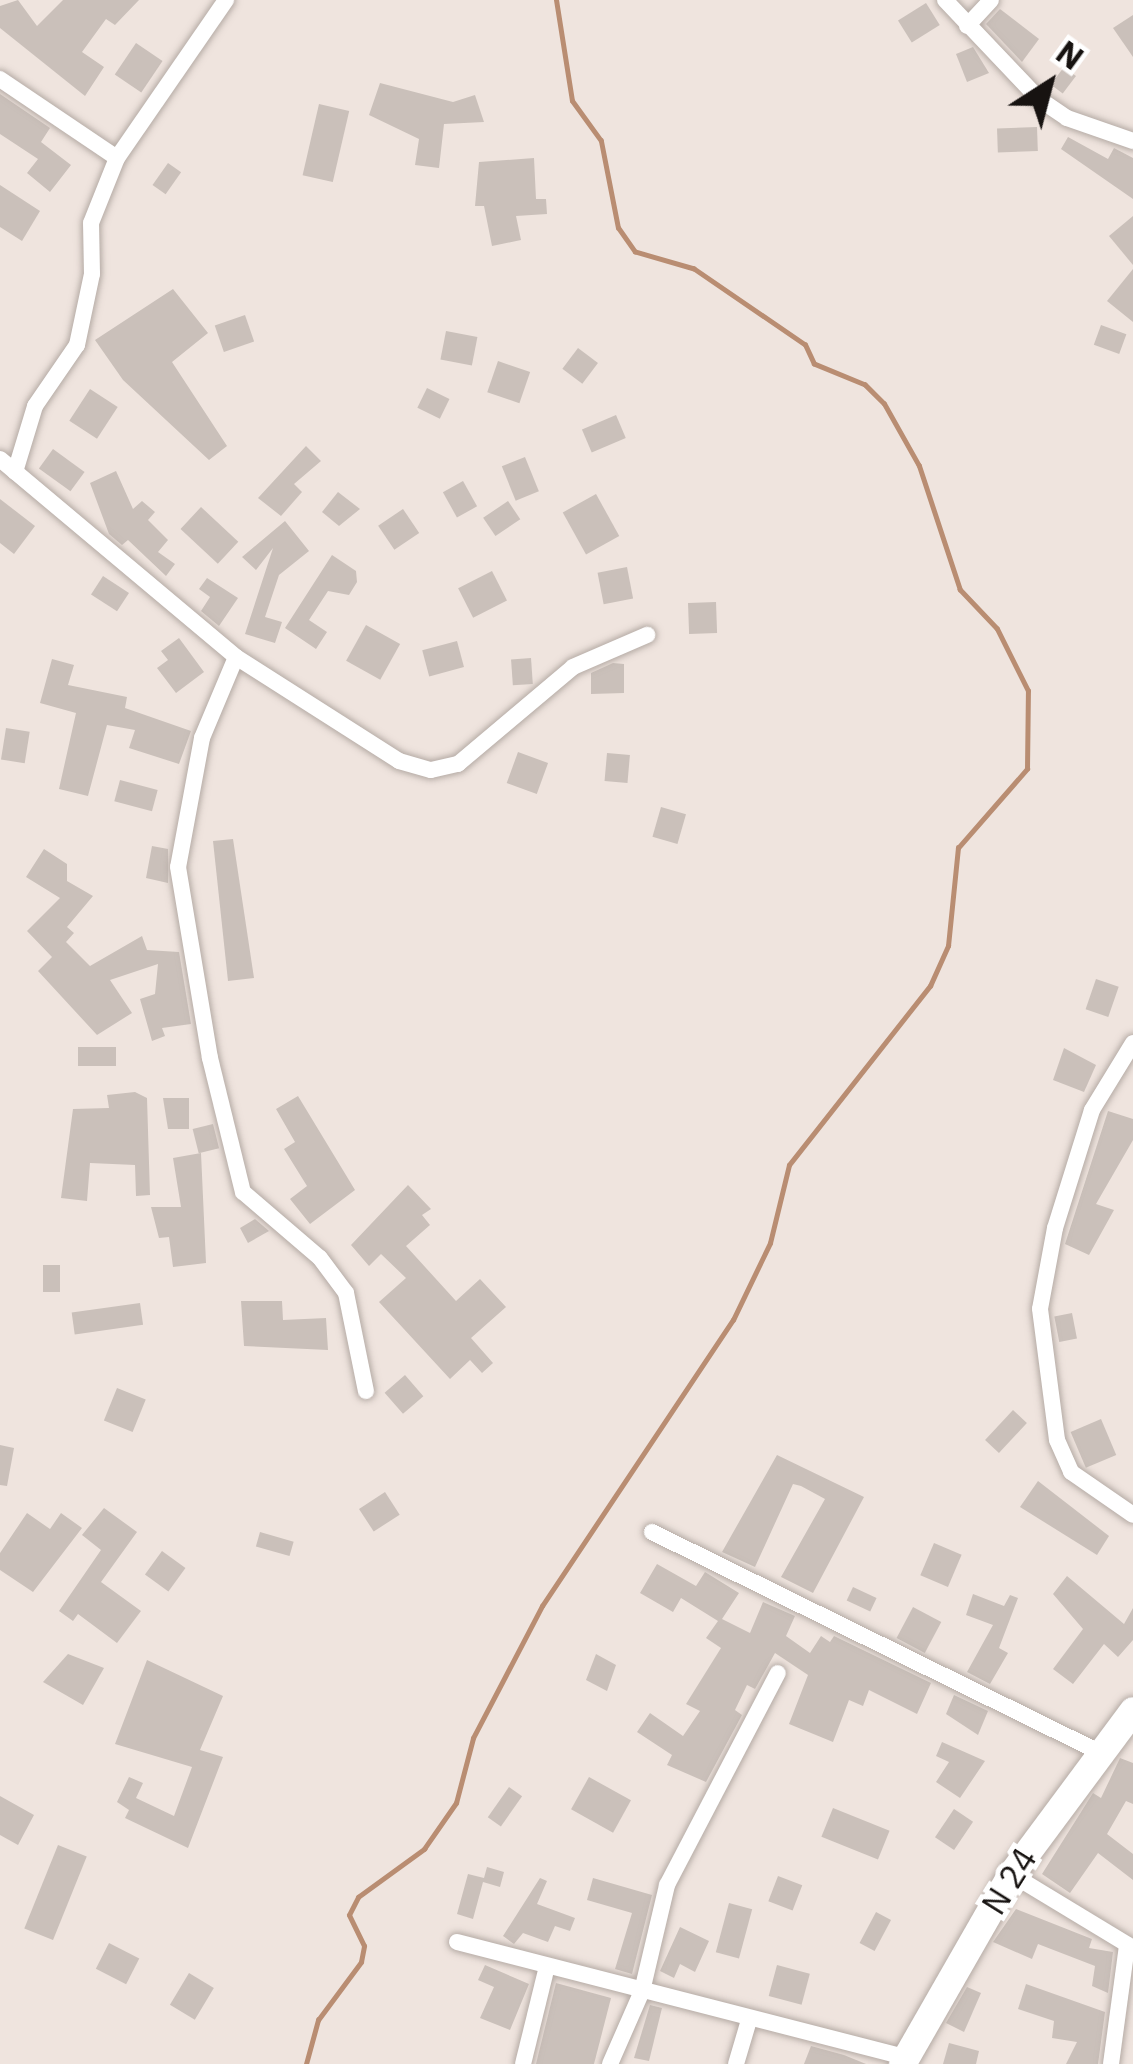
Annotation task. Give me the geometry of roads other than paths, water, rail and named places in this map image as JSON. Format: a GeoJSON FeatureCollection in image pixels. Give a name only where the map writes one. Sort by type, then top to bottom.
{"type":"FeatureCollection","features":[{"type":"Feature","properties":{"kind":"main road","name":"N 24"},"geometry":{"type":"LineString","coordinates":[[903,2060],[1011,1874],[1098,1751],[1133,1710]]}},
{"type":"Feature","properties":{"kind":"street"},"geometry":{"type":"LineString","coordinates":[[15,472],[35,406],[77,345],[92,274],[91,223],[117,158],[226,0]]}},
{"type":"Feature","properties":{"kind":"street"},"geometry":{"type":"LineString","coordinates":[[945,0],[1039,99],[1067,118],[1133,141]]}},
{"type":"Feature","properties":{"kind":"street"},"geometry":{"type":"LineString","coordinates":[[967,26],[991,0]]}},
{"type":"Feature","properties":{"kind":"street"},"geometry":{"type":"LineString","coordinates":[[0,79],[117,158]]}},
{"type":"Feature","properties":{"kind":"street"},"geometry":{"type":"LineString","coordinates":[[0,459],[236,657],[399,761],[431,770],[458,764],[524,701],[573,667],[646,635]]}},
{"type":"Feature","properties":{"kind":"street"},"geometry":{"type":"LineString","coordinates":[[236,657],[202,738],[178,867],[210,1058],[243,1192],[320,1258],[346,1293],[366,1391]]}},
{"type":"Feature","properties":{"kind":"street"},"geometry":{"type":"LineString","coordinates":[[1133,1043],[1092,1110],[1055,1228],[1040,1310],[1057,1439],[1071,1472],[1133,1516]]}},
{"type":"Feature","properties":{"kind":"street"},"geometry":{"type":"LineString","coordinates":[[652,1532],[1098,1751]]}},
{"type":"Feature","properties":{"kind":"street"},"geometry":{"type":"LineString","coordinates":[[610,2064],[642,1990],[668,1885],[778,1673]]}},
{"type":"Feature","properties":{"kind":"street"},"geometry":{"type":"LineString","coordinates":[[1011,1874],[1130,1946],[1111,2064]]}},
{"type":"Feature","properties":{"kind":"street"},"geometry":{"type":"LineString","coordinates":[[458,1942],[903,2060]]}},
{"type":"Feature","properties":{"kind":"street"},"geometry":{"type":"LineString","coordinates":[[523,2064],[547,1966]]}},
{"type":"Feature","properties":{"kind":"street"},"geometry":{"type":"LineString","coordinates":[[736,2064],[749,2020]]}},
{"type":"Feature","properties":{"kind":"waterway"},"geometry":{"type":"LineString","coordinates":[[306,2064],[318,2020],[361,1962],[364,1946],[349,1915],[358,1897],[424,1849],[456,1803],[473,1738],[542,1606],[733,1320],[770,1243],[789,1165],[930,986],[948,946],[958,848],[1027,769],[1028,691],[997,629],[960,590],[919,466],[884,404],[865,385],[814,364],[805,345],[694,269],[635,252],[618,228],[601,141],[572,101],[556,0]]}}]}
